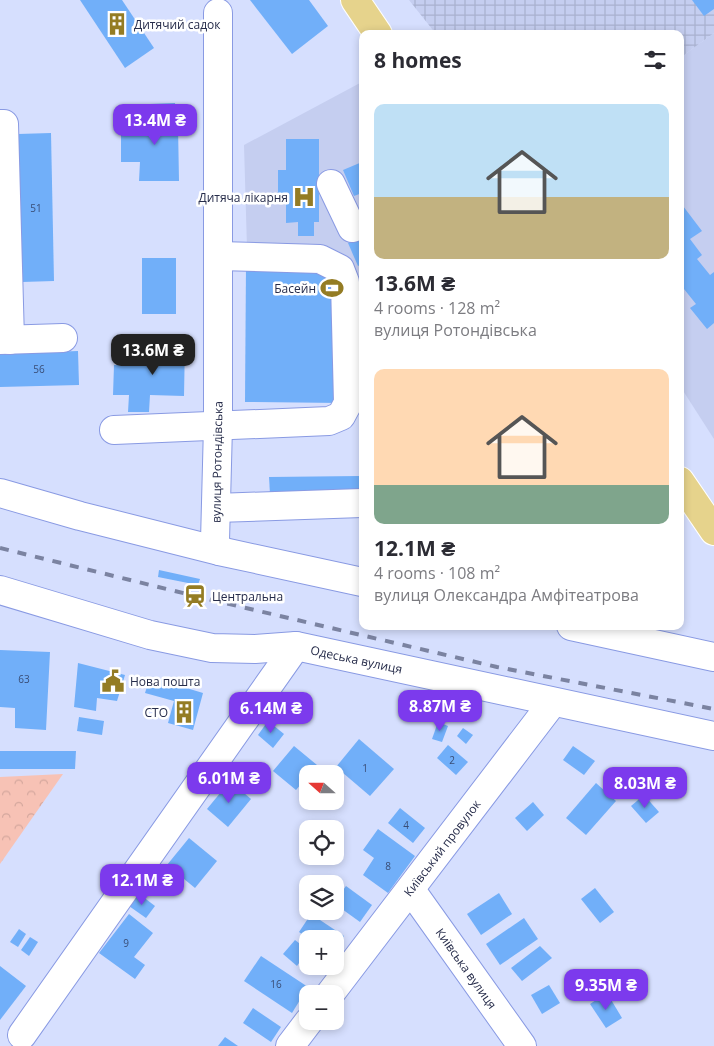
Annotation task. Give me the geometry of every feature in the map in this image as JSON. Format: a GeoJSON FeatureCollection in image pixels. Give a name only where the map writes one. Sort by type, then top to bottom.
{"type":"FeatureCollection","features":[{"type":"Feature","properties":{"kind":"main road"},"geometry":{"type":"LineString","coordinates":[[355,0],[375,30]]}},
{"type":"Feature","properties":{"kind":"main road"},"geometry":{"type":"LineString","coordinates":[[684,487],[714,531]]}},
{"type":"Feature","properties":{"kind":"street","name":"вулиця Ротондівська"},"geometry":{"type":"LineString","coordinates":[[218,13],[219,256],[215,541],[218,551]]}},
{"type":"Feature","properties":{"kind":"street"},"geometry":{"type":"LineString","coordinates":[[0,124],[4,124],[5,340],[63,338]]}},
{"type":"Feature","properties":{"kind":"street"},"geometry":{"type":"LineString","coordinates":[[332,184],[349,230]]}},
{"type":"Feature","properties":{"kind":"street"},"geometry":{"type":"LineString","coordinates":[[114,430],[329,420],[341,416],[348,404],[345,282],[340,269],[320,259],[219,256]]}},
{"type":"Feature","properties":{"kind":"street"},"geometry":{"type":"LineString","coordinates":[[0,493],[80,516],[218,551],[359,581]]}},
{"type":"Feature","properties":{"kind":"street"},"geometry":{"type":"LineString","coordinates":[[216,508],[359,503]]}},
{"type":"Feature","properties":{"kind":"street","name":"Одеська вулиця"},"geometry":{"type":"LineString","coordinates":[[0,590],[150,635],[212,648],[255,649],[296,646],[714,736]]}},
{"type":"Feature","properties":{"kind":"street"},"geometry":{"type":"LineString","coordinates":[[589,630],[714,657]]}},
{"type":"Feature","properties":{"kind":"street"},"geometry":{"type":"LineString","coordinates":[[22,1035],[296,646]]}},
{"type":"Feature","properties":{"kind":"street","name":"Київський провулок"},"geometry":{"type":"LineString","coordinates":[[337,985],[553,702]]}},
{"type":"Feature","properties":{"kind":"street","name":"Київська вулиця"},"geometry":{"type":"LineString","coordinates":[[411,890],[522,1046]]}},
{"type":"Feature","properties":{"kind":"street"},"geometry":{"type":"LineString","coordinates":[[290,1046],[302,1030]]}},
{"type":"Feature","properties":{"kind":"shaded area"},"geometry":{"type":"Polygon","coordinates":[[[409,0],[714,0],[714,33],[684,55],[684,30],[433,30],[409,0]]]}},
{"type":"Feature","properties":{"kind":"shaded area"},"geometry":{"type":"Polygon","coordinates":[[[714,33],[714,439],[684,392],[684,55],[714,33]]]}},
{"type":"Feature","properties":{"kind":"shaded area","name":"Дитяча лікарня"},"geometry":{"type":"Polygon","coordinates":[[[359,84],[359,275],[348,280],[247,248],[244,145],[359,84]]]}},
{"type":"Feature","properties":{"kind":"green space"},"geometry":{"type":"Polygon","coordinates":[[[63,774],[0,864],[0,777],[63,774]]]}},
{"type":"Feature","properties":{"kind":"building","name":"Дитячий садок"},"geometry":{"type":"Polygon","coordinates":[[[80,0],[122,0],[154,48],[125,68],[80,0]]]}},
{"type":"Feature","properties":{"kind":"building"},"geometry":{"type":"Polygon","coordinates":[[[250,0],[309,0],[328,26],[292,54],[250,0]]]}},
{"type":"Feature","properties":{"kind":"building"},"geometry":{"type":"Polygon","coordinates":[[[692,0],[714,0],[714,9],[704,16],[692,0]]]}},
{"type":"Feature","properties":{"kind":"building"},"geometry":{"type":"Polygon","coordinates":[[[175,103],[176,126],[178,126],[179,181],[139,181],[140,162],[121,162],[121,132],[142,132],[142,126],[150,126],[150,104],[175,103]]]}},
{"type":"Feature","properties":{"kind":"building"},"geometry":{"type":"Polygon","coordinates":[[[51,133],[54,281],[22,282],[18,134],[51,133]]]}},
{"type":"Feature","properties":{"kind":"building"},"geometry":{"type":"Polygon","coordinates":[[[286,139],[319,139],[319,222],[314,222],[314,236],[298,236],[298,222],[286,223],[286,194],[278,194],[278,170],[286,170],[286,139]]]}},
{"type":"Feature","properties":{"kind":"building"},"geometry":{"type":"Polygon","coordinates":[[[359,163],[359,194],[354,196],[343,170],[359,163]]]}},
{"type":"Feature","properties":{"kind":"building"},"geometry":{"type":"Polygon","coordinates":[[[684,207],[702,231],[690,239],[702,255],[697,259],[710,275],[714,272],[714,323],[707,329],[690,308],[696,304],[684,289],[684,207]]]}},
{"type":"Feature","properties":{"kind":"building"},"geometry":{"type":"Polygon","coordinates":[[[359,238],[358,266],[348,243],[359,238]]]}},
{"type":"Feature","properties":{"kind":"building"},"geometry":{"type":"Polygon","coordinates":[[[142,258],[176,258],[176,314],[142,314],[142,258]]]}},
{"type":"Feature","properties":{"kind":"building"},"geometry":{"type":"Polygon","coordinates":[[[246,265],[334,274],[341,403],[245,402],[246,265]]]}},
{"type":"Feature","properties":{"kind":"building"},"geometry":{"type":"Polygon","coordinates":[[[151,340],[185,342],[184,396],[150,395],[149,412],[128,412],[129,395],[113,395],[114,365],[150,366],[151,340]]]}},
{"type":"Feature","properties":{"kind":"building"},"geometry":{"type":"Polygon","coordinates":[[[78,351],[79,385],[0,387],[0,354],[78,351]]]}},
{"type":"Feature","properties":{"kind":"building"},"geometry":{"type":"Polygon","coordinates":[[[359,476],[359,493],[270,494],[269,477],[359,476]]]}},
{"type":"Feature","properties":{"kind":"building"},"geometry":{"type":"Polygon","coordinates":[[[159,570],[200,579],[198,585],[158,577],[159,570]]]}},
{"type":"Feature","properties":{"kind":"building"},"geometry":{"type":"Polygon","coordinates":[[[0,650],[50,652],[46,730],[15,728],[15,708],[0,707],[0,650]]]}},
{"type":"Feature","properties":{"kind":"building"},"geometry":{"type":"Polygon","coordinates":[[[78,663],[125,675],[117,701],[97,698],[96,711],[74,707],[78,663]]]}},
{"type":"Feature","properties":{"kind":"building","name":"СТО"},"geometry":{"type":"Polygon","coordinates":[[[150,677],[203,693],[193,730],[168,723],[174,701],[145,693],[150,677]]]}},
{"type":"Feature","properties":{"kind":"building"},"geometry":{"type":"Polygon","coordinates":[[[452,700],[462,703],[458,715],[449,712],[452,700]]]}},
{"type":"Feature","properties":{"kind":"building"},"geometry":{"type":"Polygon","coordinates":[[[79,717],[104,721],[102,735],[77,731],[79,717]]]}},
{"type":"Feature","properties":{"kind":"building"},"geometry":{"type":"Polygon","coordinates":[[[268,721],[284,734],[273,748],[258,735],[268,721]]]}},
{"type":"Feature","properties":{"kind":"building"},"geometry":{"type":"Polygon","coordinates":[[[438,722],[448,726],[442,742],[432,739],[438,722]]]}},
{"type":"Feature","properties":{"kind":"building"},"geometry":{"type":"Polygon","coordinates":[[[463,728],[473,735],[466,744],[457,736],[463,728]]]}},
{"type":"Feature","properties":{"kind":"building"},"geometry":{"type":"Polygon","coordinates":[[[359,739],[394,769],[370,796],[344,774],[344,765],[338,765],[359,739]]]}},
{"type":"Feature","properties":{"kind":"building"},"geometry":{"type":"Polygon","coordinates":[[[448,745],[468,762],[456,775],[437,758],[448,745]]]}},
{"type":"Feature","properties":{"kind":"building"},"geometry":{"type":"Polygon","coordinates":[[[294,746],[317,765],[299,765],[299,786],[296,790],[273,771],[294,746]]]}},
{"type":"Feature","properties":{"kind":"building"},"geometry":{"type":"Polygon","coordinates":[[[573,746],[595,761],[584,775],[563,760],[573,746]]]}},
{"type":"Feature","properties":{"kind":"building"},"geometry":{"type":"Polygon","coordinates":[[[0,751],[76,751],[75,769],[0,769],[0,751]]]}},
{"type":"Feature","properties":{"kind":"building"},"geometry":{"type":"Polygon","coordinates":[[[230,781],[251,799],[228,827],[207,809],[230,781]]]}},
{"type":"Feature","properties":{"kind":"building"},"geometry":{"type":"Polygon","coordinates":[[[596,783],[616,801],[586,835],[566,818],[596,783]]]}},
{"type":"Feature","properties":{"kind":"building"},"geometry":{"type":"Polygon","coordinates":[[[644,795],[659,812],[646,823],[631,806],[644,795]]]}},
{"type":"Feature","properties":{"kind":"building"},"geometry":{"type":"Polygon","coordinates":[[[533,802],[544,815],[527,831],[515,818],[533,802]]]}},
{"type":"Feature","properties":{"kind":"building"},"geometry":{"type":"Polygon","coordinates":[[[400,808],[425,828],[413,843],[388,823],[400,808]]]}},
{"type":"Feature","properties":{"kind":"building"},"geometry":{"type":"Polygon","coordinates":[[[378,829],[415,856],[388,893],[363,875],[374,858],[363,850],[378,829]]]}},
{"type":"Feature","properties":{"kind":"building"},"geometry":{"type":"Polygon","coordinates":[[[189,838],[217,861],[195,888],[167,865],[189,838]]]}},
{"type":"Feature","properties":{"kind":"building"},"geometry":{"type":"Polygon","coordinates":[[[346,886],[372,905],[360,922],[344,910],[344,889],[346,886]]]}},
{"type":"Feature","properties":{"kind":"building"},"geometry":{"type":"Polygon","coordinates":[[[595,888],[614,912],[600,923],[581,899],[595,888]]]}},
{"type":"Feature","properties":{"kind":"building"},"geometry":{"type":"Polygon","coordinates":[[[138,893],[155,906],[146,918],[129,906],[138,893]]]}},
{"type":"Feature","properties":{"kind":"building"},"geometry":{"type":"Polygon","coordinates":[[[499,893],[512,914],[481,935],[467,914],[499,893]]]}},
{"type":"Feature","properties":{"kind":"building"},"geometry":{"type":"Polygon","coordinates":[[[129,914],[153,933],[134,957],[145,965],[135,979],[99,953],[129,914]]]}},
{"type":"Feature","properties":{"kind":"building"},"geometry":{"type":"Polygon","coordinates":[[[524,918],[538,939],[500,965],[486,944],[524,918]]]}},
{"type":"Feature","properties":{"kind":"building"},"geometry":{"type":"Polygon","coordinates":[[[307,920],[320,920],[335,930],[300,930],[307,920]]]}},
{"type":"Feature","properties":{"kind":"building"},"geometry":{"type":"Polygon","coordinates":[[[19,929],[26,934],[18,947],[10,942],[19,929]]]}},
{"type":"Feature","properties":{"kind":"building"},"geometry":{"type":"Polygon","coordinates":[[[30,937],[38,942],[29,956],[21,950],[30,937]]]}},
{"type":"Feature","properties":{"kind":"building"},"geometry":{"type":"Polygon","coordinates":[[[295,940],[299,943],[299,963],[297,966],[283,954],[295,940]]]}},
{"type":"Feature","properties":{"kind":"building"},"geometry":{"type":"Polygon","coordinates":[[[540,946],[552,958],[522,981],[511,968],[540,946]]]}},
{"type":"Feature","properties":{"kind":"building"},"geometry":{"type":"Polygon","coordinates":[[[261,956],[305,985],[299,985],[299,1002],[292,1013],[244,981],[261,956]]]}},
{"type":"Feature","properties":{"kind":"building"},"geometry":{"type":"Polygon","coordinates":[[[0,966],[26,986],[0,1020],[0,966]]]}},
{"type":"Feature","properties":{"kind":"building"},"geometry":{"type":"Polygon","coordinates":[[[549,985],[560,1003],[542,1014],[531,995],[549,985]]]}},
{"type":"Feature","properties":{"kind":"building"},"geometry":{"type":"Polygon","coordinates":[[[607,993],[622,1018],[606,1028],[590,1004],[607,993]]]}},
{"type":"Feature","properties":{"kind":"building"},"geometry":{"type":"Polygon","coordinates":[[[253,1008],[281,1027],[271,1042],[243,1023],[253,1008]]]}},
{"type":"Feature","properties":{"kind":"building"},"geometry":{"type":"Polygon","coordinates":[[[225,1037],[238,1046],[218,1046],[225,1037]]]}},
{"type":"Feature","properties":{"kind":"railway"},"geometry":{"type":"LineString","coordinates":[[0,548],[497,667],[714,709]]}},
{"type":"Feature","properties":{"kind":"place","name":"Дитячий садок"},"geometry":{"type":"Point","coordinates":[117,24]}},
{"type":"Feature","properties":{"kind":"place","name":"Дитяча лікарня"},"geometry":{"type":"Point","coordinates":[304,197]}},
{"type":"Feature","properties":{"kind":"place","name":"Басейн"},"geometry":{"type":"Point","coordinates":[332,288]}},
{"type":"Feature","properties":{"kind":"place","name":"Центральна"},"geometry":{"type":"Point","coordinates":[195,596]}},
{"type":"Feature","properties":{"kind":"place","name":"Нова пошта"},"geometry":{"type":"Point","coordinates":[113,681]}},
{"type":"Feature","properties":{"kind":"place","name":"СТО"},"geometry":{"type":"Point","coordinates":[184,712]}}]}
